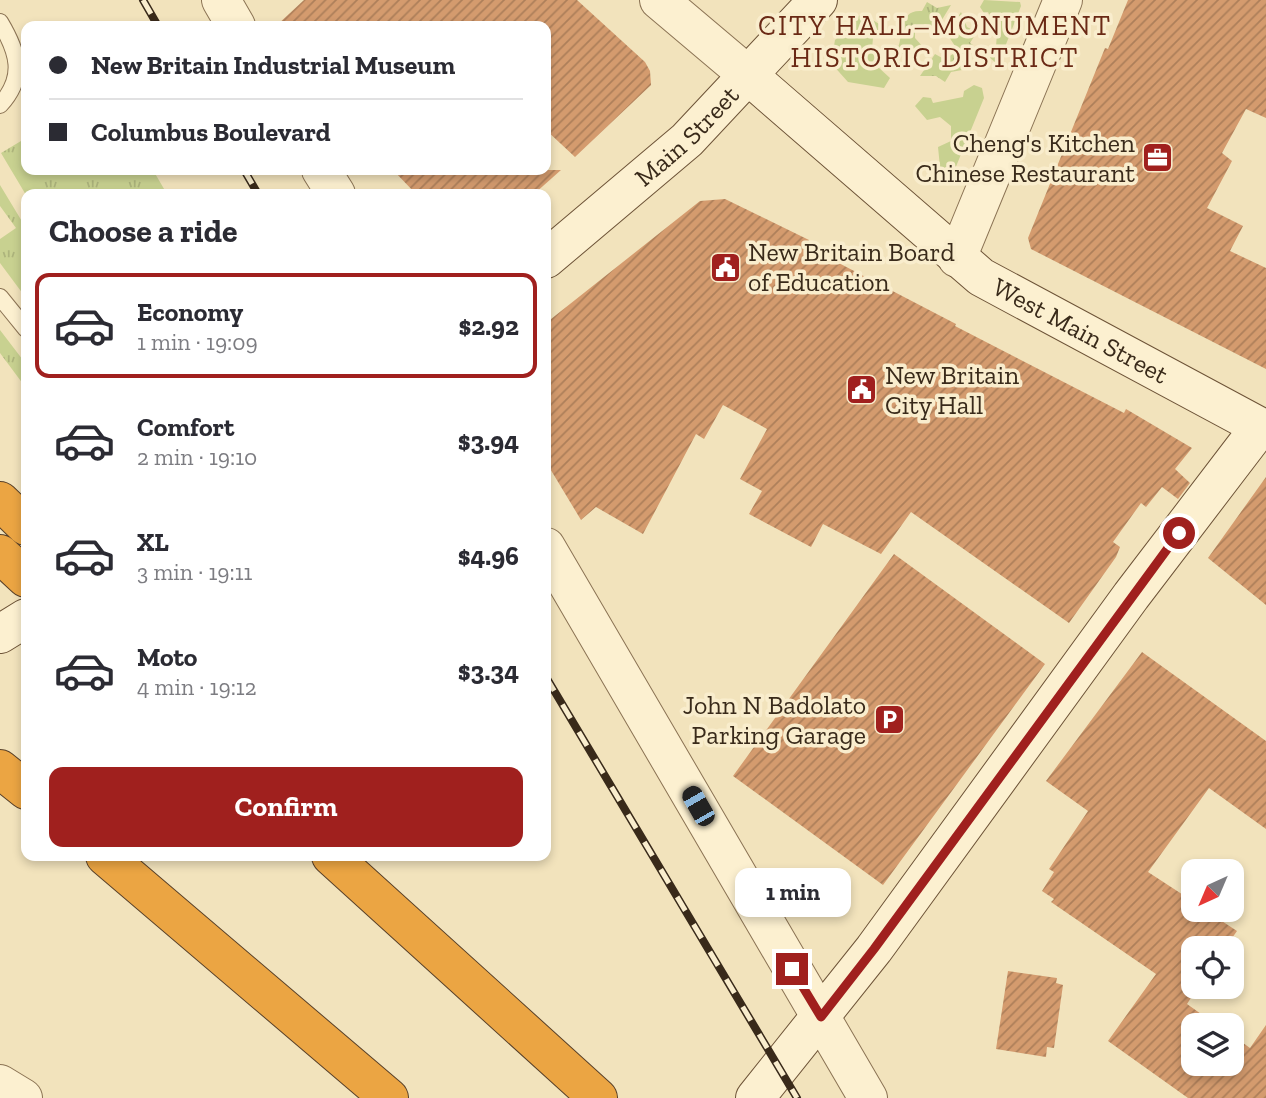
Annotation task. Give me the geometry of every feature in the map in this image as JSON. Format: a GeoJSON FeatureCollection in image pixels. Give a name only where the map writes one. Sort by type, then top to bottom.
{"type":"FeatureCollection","features":[{"type":"Feature","properties":{"kind":"highway"},"geometry":{"type":"LineString","coordinates":[[0,501],[21,521]]}},
{"type":"Feature","properties":{"kind":"highway"},"geometry":{"type":"LineString","coordinates":[[0,554],[21,573]]}},
{"type":"Feature","properties":{"kind":"highway"},"geometry":{"type":"LineString","coordinates":[[0,769],[21,786]]}},
{"type":"Feature","properties":{"kind":"highway"},"geometry":{"type":"LineString","coordinates":[[111,861],[388,1098]]}},
{"type":"Feature","properties":{"kind":"highway"},"geometry":{"type":"LineString","coordinates":[[336,861],[597,1098]]}},
{"type":"Feature","properties":{"kind":"main road"},"geometry":{"type":"LineString","coordinates":[[220,0],[233,21]]}},
{"type":"Feature","properties":{"kind":"main road","name":"West Main Street"},"geometry":{"type":"LineString","coordinates":[[659,0],[806,122],[957,258],[1014,297],[1263,428]]}},
{"type":"Feature","properties":{"kind":"main road","name":"Main Street"},"geometry":{"type":"LineString","coordinates":[[551,255],[668,158],[749,76],[818,0]]}},
{"type":"Feature","properties":{"kind":"main road"},"geometry":{"type":"LineString","coordinates":[[957,258],[1063,0]]}},
{"type":"Feature","properties":{"kind":"main road"},"geometry":{"type":"LineString","coordinates":[[755,1098],[821,1017],[1263,428]]}},
{"type":"Feature","properties":{"kind":"main road"},"geometry":{"type":"LineString","coordinates":[[551,556],[868,1098]]}},
{"type":"Feature","properties":{"kind":"main road"},"geometry":{"type":"LineString","coordinates":[[0,634],[21,621]]}},
{"type":"Feature","properties":{"kind":"main road"},"geometry":{"type":"LineString","coordinates":[[0,1084],[23,1098]]}},
{"type":"Feature","properties":{"kind":"lane"},"geometry":{"type":"LineString","coordinates":[[0,22],[15,49],[18,70],[10,93],[0,105]]}},
{"type":"Feature","properties":{"kind":"lane"},"geometry":{"type":"LineString","coordinates":[[0,297],[21,323]]}},
{"type":"Feature","properties":{"kind":"green space"},"geometry":{"type":"Polygon","coordinates":[[[984,0],[1020,2],[1021,6],[1001,57],[995,62],[990,58],[993,47],[996,47],[997,32],[988,12],[984,13],[980,7],[984,0]]]}},
{"type":"Feature","properties":{"kind":"green space"},"geometry":{"type":"Polygon","coordinates":[[[927,2],[937,8],[951,5],[937,28],[925,24],[915,31],[915,38],[924,48],[910,69],[906,56],[897,50],[903,25],[909,15],[922,11],[927,2]]]}},
{"type":"Feature","properties":{"kind":"green space"},"geometry":{"type":"Polygon","coordinates":[[[961,12],[967,27],[977,32],[970,43],[973,45],[971,59],[962,70],[951,72],[945,82],[936,76],[920,76],[935,54],[944,59],[955,53],[955,46],[947,34],[961,12]]]}},
{"type":"Feature","properties":{"kind":"green space"},"geometry":{"type":"Polygon","coordinates":[[[862,13],[879,24],[878,37],[873,38],[872,49],[878,67],[890,78],[884,88],[848,82],[831,63],[835,40],[862,13]]]}},
{"type":"Feature","properties":{"kind":"green space"},"geometry":{"type":"Polygon","coordinates":[[[974,85],[982,88],[984,98],[955,169],[946,172],[940,167],[938,147],[951,141],[951,126],[940,117],[927,120],[915,106],[923,97],[931,98],[933,103],[963,97],[964,91],[974,85]]]}},
{"type":"Feature","properties":{"kind":"green space"},"geometry":{"type":"Polygon","coordinates":[[[21,141],[21,175],[156,175],[164,189],[22,189],[1,153],[21,141]]]}},
{"type":"Feature","properties":{"kind":"green space"},"geometry":{"type":"Polygon","coordinates":[[[0,185],[21,220],[21,291],[0,263],[0,239],[16,228],[0,206],[0,185]]]}},
{"type":"Feature","properties":{"kind":"green space"},"geometry":{"type":"Polygon","coordinates":[[[0,330],[21,357],[21,381],[0,353],[0,330]]]}},
{"type":"Feature","properties":{"kind":"building"},"geometry":{"type":"Polygon","coordinates":[[[304,0],[577,0],[645,62],[650,71],[651,85],[575,157],[551,135],[551,21],[281,21],[304,0]]]}},
{"type":"Feature","properties":{"kind":"building"},"geometry":{"type":"Polygon","coordinates":[[[1128,0],[1266,0],[1266,118],[1246,109],[1222,153],[1232,161],[1207,208],[1243,226],[1230,251],[1266,268],[1266,369],[1031,249],[1028,238],[1105,48],[1108,49],[1128,0]]]}},
{"type":"Feature","properties":{"kind":"building"},"geometry":{"type":"Polygon","coordinates":[[[551,170],[561,170],[540,189],[411,189],[398,175],[551,175],[551,170]]]}},
{"type":"Feature","properties":{"kind":"building"},"geometry":{"type":"Polygon","coordinates":[[[725,199],[809,240],[806,246],[956,324],[955,326],[1124,413],[1126,409],[1192,448],[1175,469],[1190,483],[1178,499],[1162,487],[1146,507],[1141,503],[1113,542],[1120,547],[1116,557],[1069,623],[911,512],[881,554],[823,524],[811,547],[749,514],[762,491],[740,479],[767,429],[723,405],[704,439],[696,434],[643,534],[596,507],[581,520],[551,470],[551,319],[700,201],[725,199]]]}},
{"type":"Feature","properties":{"kind":"building"},"geometry":{"type":"Polygon","coordinates":[[[1266,477],[1266,605],[1208,558],[1266,477]]]}},
{"type":"Feature","properties":{"kind":"building","name":"John N Badolato Parking Garage"},"geometry":{"type":"Polygon","coordinates":[[[894,554],[1045,664],[883,885],[733,776],[894,554]]]}},
{"type":"Feature","properties":{"kind":"building"},"geometry":{"type":"Polygon","coordinates":[[[1142,652],[1266,741],[1266,829],[1209,788],[1148,872],[1181,894],[1181,922],[1223,922],[1237,931],[1233,936],[1181,936],[1181,999],[1190,999],[1187,1004],[1200,1013],[1181,1013],[1181,1076],[1244,1076],[1244,1044],[1250,1048],[1266,1025],[1266,1098],[1188,1098],[1108,1041],[1156,974],[1051,902],[1054,899],[1042,891],[1054,872],[1049,869],[1088,811],[1046,781],[1142,652]]]}},
{"type":"Feature","properties":{"kind":"building"},"geometry":{"type":"Polygon","coordinates":[[[1008,971],[1057,978],[1056,983],[1063,985],[1054,1048],[1047,1047],[1046,1057],[996,1049],[1008,971]]]}},
{"type":"Feature","properties":{"kind":"railway"},"geometry":{"type":"LineString","coordinates":[[143,0],[155,21]]}},
{"type":"Feature","properties":{"kind":"railway"},"geometry":{"type":"LineString","coordinates":[[247,175],[255,189]]}},
{"type":"Feature","properties":{"kind":"railway"},"geometry":{"type":"LineString","coordinates":[[551,685],[797,1098]]}},
{"type":"Feature","properties":{"kind":"place","name":"Cheng's Kitchen Chinese Restaurant"},"geometry":{"type":"Point","coordinates":[1158,158]}},
{"type":"Feature","properties":{"kind":"place","name":"New Britain Board of Education"},"geometry":{"type":"Point","coordinates":[725,267]}},
{"type":"Feature","properties":{"kind":"place","name":"New Britain City Hall"},"geometry":{"type":"Point","coordinates":[862,390]}},
{"type":"Feature","properties":{"kind":"place","name":"John N Badolato Parking Garage"},"geometry":{"type":"Point","coordinates":[889,720]}},
{"type":"Feature","properties":{"kind":"district","name":"CITY HALL–MONUMENT HISTORIC DISTRICT"},"geometry":{"type":"Point","coordinates":[935,41]}},
{"type":"Feature","properties":{"kind":"route"},"geometry":{"type":"LineString","coordinates":[[792,969],[821,1017],[874,949],[1179,533]]}}]}
